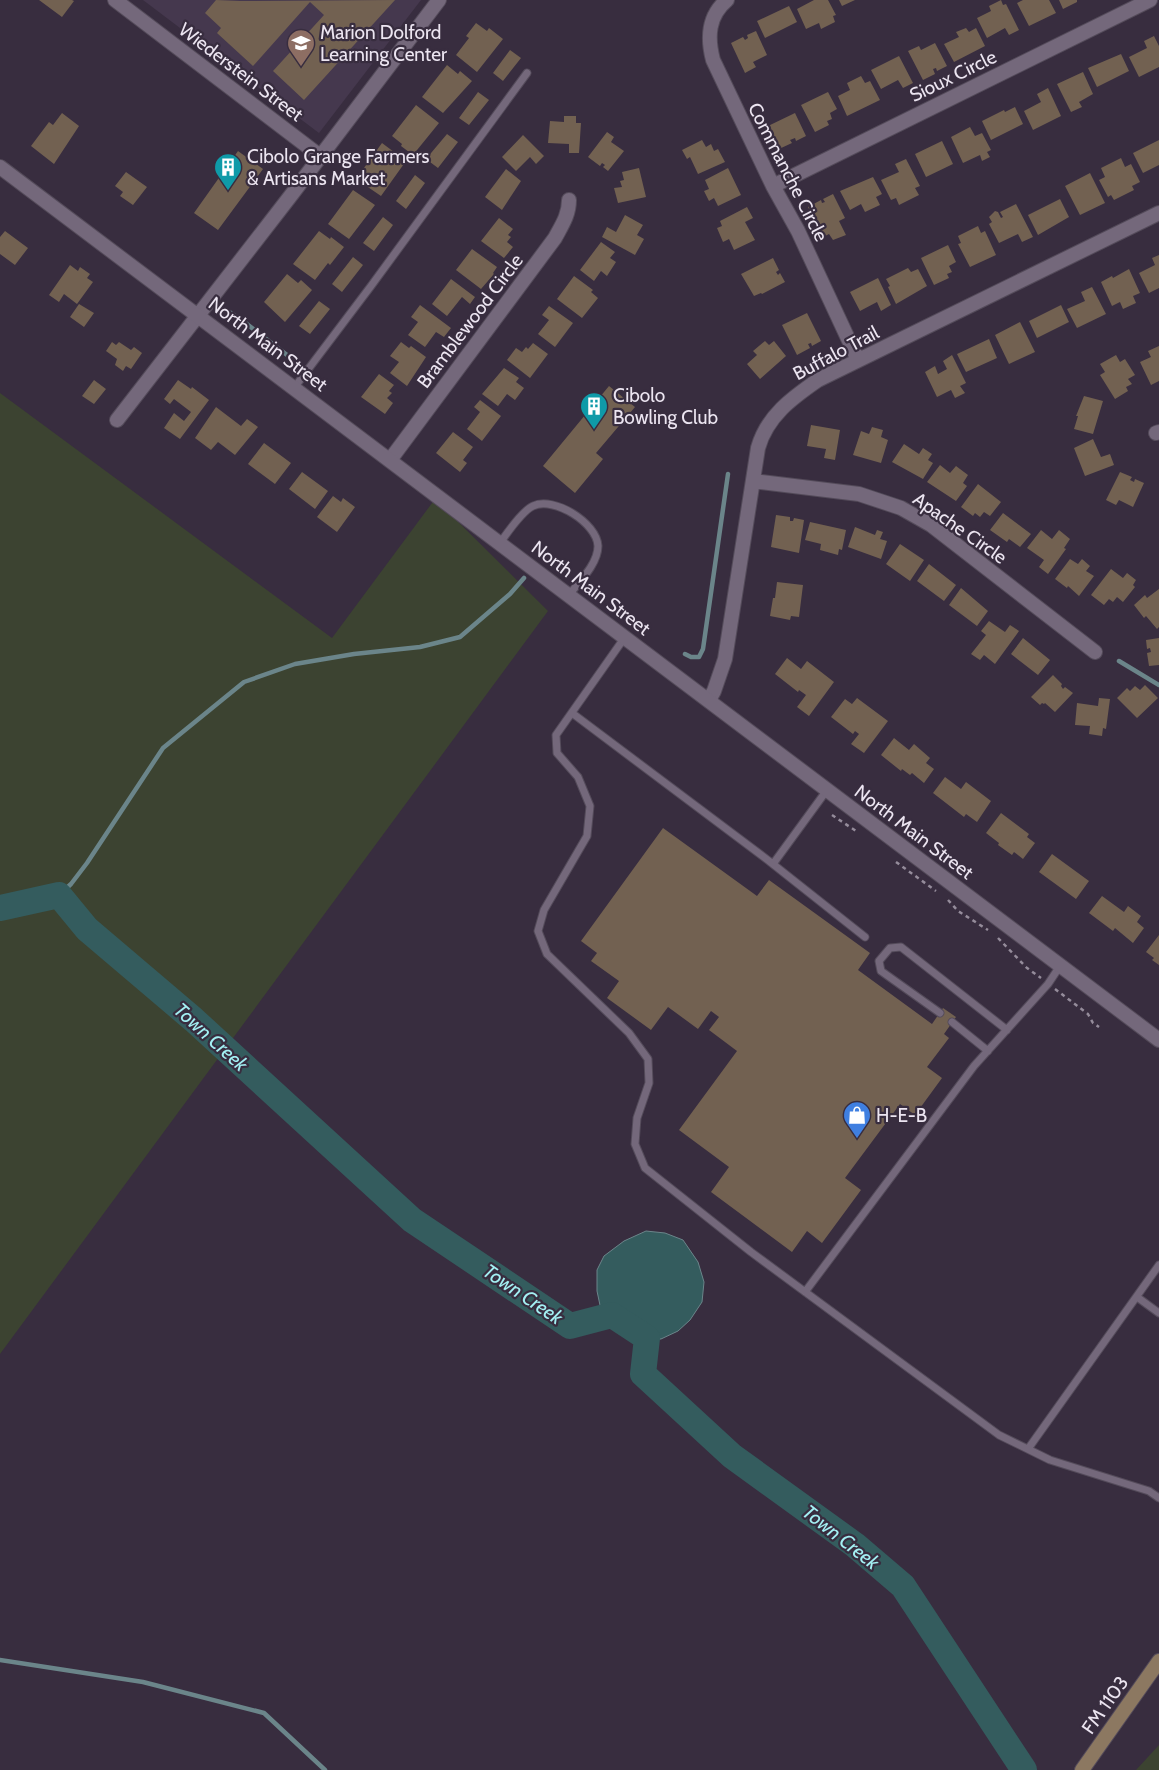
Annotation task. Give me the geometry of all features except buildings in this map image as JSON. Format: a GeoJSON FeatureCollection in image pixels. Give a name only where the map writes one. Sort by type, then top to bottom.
{"type":"FeatureCollection","features":[{"type":"Feature","properties":{"kind":"main road","name":"FM 1103"},"geometry":{"type":"LineString","coordinates":[[1082,1770],[1159,1661]]}},
{"type":"Feature","properties":{"kind":"street","name":"Wiederstein Street"},"geometry":{"type":"LineString","coordinates":[[116,0],[320,156]]}},
{"type":"Feature","properties":{"kind":"street"},"geometry":{"type":"LineString","coordinates":[[117,420],[439,0]]}},
{"type":"Feature","properties":{"kind":"street","name":"Commanche Circle"},"geometry":{"type":"LineString","coordinates":[[727,0],[722,4],[711,24],[709,46],[713,60],[724,87],[773,186],[798,231],[858,360]]}},
{"type":"Feature","properties":{"kind":"street","name":"Sioux Circle"},"geometry":{"type":"LineString","coordinates":[[773,186],[1150,0]]}},
{"type":"Feature","properties":{"kind":"street","name":"North Main Street"},"geometry":{"type":"LineString","coordinates":[[0,167],[1159,1040]]}},
{"type":"Feature","properties":{"kind":"street","name":"Bramblewood Circle"},"geometry":{"type":"LineString","coordinates":[[390,460],[556,238],[566,218],[569,200]]}},
{"type":"Feature","properties":{"kind":"street","name":"Buffalo Trail"},"geometry":{"type":"LineString","coordinates":[[709,700],[714,692],[725,659],[761,437],[774,415],[811,385],[858,360],[1159,213]]}},
{"type":"Feature","properties":{"kind":"street","name":"Apache Circle"},"geometry":{"type":"LineString","coordinates":[[753,481],[859,494],[902,508],[931,525],[1094,652]]}},
{"type":"Feature","properties":{"kind":"lane"},"geometry":{"type":"LineString","coordinates":[[294,388],[527,73]]}},
{"type":"Feature","properties":{"kind":"lane"},"geometry":{"type":"LineString","coordinates":[[500,543],[516,522],[533,506],[549,504],[567,510],[583,521],[595,533],[598,547],[594,560],[569,595]]}},
{"type":"Feature","properties":{"kind":"lane"},"geometry":{"type":"LineString","coordinates":[[625,637],[556,735],[557,753],[578,777],[590,806],[587,836],[544,910],[538,931],[547,954],[628,1033],[648,1059],[649,1084],[637,1118],[635,1144],[645,1168],[804,1292],[999,1435],[1050,1460],[1149,1491],[1159,1498]]}},
{"type":"Feature","properties":{"kind":"lane"},"geometry":{"type":"LineString","coordinates":[[572,713],[773,864],[865,937]]}},
{"type":"Feature","properties":{"kind":"lane"},"geometry":{"type":"LineString","coordinates":[[773,864],[827,790]]}},
{"type":"Feature","properties":{"kind":"lane"},"geometry":{"type":"LineString","coordinates":[[940,1013],[881,971],[879,961],[890,948],[902,947],[1008,1030]]}},
{"type":"Feature","properties":{"kind":"lane"},"geometry":{"type":"LineString","coordinates":[[804,1292],[974,1066],[1048,984],[1060,966]]}},
{"type":"Feature","properties":{"kind":"lane"},"geometry":{"type":"LineString","coordinates":[[952,1022],[988,1051]]}},
{"type":"Feature","properties":{"kind":"lane"},"geometry":{"type":"LineString","coordinates":[[1028,1450],[1159,1266]]}},
{"type":"Feature","properties":{"kind":"lane"},"geometry":{"type":"LineString","coordinates":[[1136,1297],[1159,1313]]}},
{"type":"Feature","properties":{"kind":"path"},"geometry":{"type":"LineString","coordinates":[[832,815],[862,835]]}},
{"type":"Feature","properties":{"kind":"path"},"geometry":{"type":"LineString","coordinates":[[896,861],[909,873],[937,892]]}},
{"type":"Feature","properties":{"kind":"path"},"geometry":{"type":"LineString","coordinates":[[945,897],[958,911],[996,935],[1027,968],[1088,1014],[1099,1027]]}},
{"type":"Feature","properties":{"kind":"shaded area","name":"Marion Dolford Learning Center"},"geometry":{"type":"Polygon","coordinates":[[[143,0],[421,0],[319,133],[143,0]]]}},
{"type":"Feature","properties":{"kind":"shaded area"},"geometry":{"type":"Polygon","coordinates":[[[0,393],[332,638],[435,499],[548,611],[0,1354],[0,393]]]}},
{"type":"Feature","properties":{"kind":"shaded area"},"geometry":{"type":"Polygon","coordinates":[[[646,1231],[665,1233],[683,1240],[698,1262],[704,1282],[702,1302],[690,1320],[678,1331],[661,1339],[636,1339],[615,1328],[601,1310],[597,1291],[597,1270],[604,1256],[624,1241],[646,1231]]]}},
{"type":"Feature","properties":{"kind":"shaded area"},"geometry":{"type":"Polygon","coordinates":[[[1159,1745],[1159,1770],[1136,1770],[1159,1745]]]}},
{"type":"Feature","properties":{"kind":"waterway"},"geometry":{"type":"LineString","coordinates":[[228,311],[300,365]]}},
{"type":"Feature","properties":{"kind":"waterway"},"geometry":{"type":"LineString","coordinates":[[685,654],[691,657],[699,657],[703,649],[728,474]]}},
{"type":"Feature","properties":{"kind":"waterway"},"geometry":{"type":"LineString","coordinates":[[59,895],[71,884],[87,863],[163,748],[244,682],[295,664],[354,654],[420,647],[460,637],[510,594],[524,578]]}},
{"type":"Feature","properties":{"kind":"waterway"},"geometry":{"type":"LineString","coordinates":[[1119,661],[1159,685]]}},
{"type":"Feature","properties":{"kind":"waterway","name":"Town Creek"},"geometry":{"type":"LineString","coordinates":[[0,908],[59,895],[87,929],[194,1020],[412,1220],[570,1326],[612,1315],[647,1338],[643,1374],[732,1456],[855,1545],[903,1586],[1024,1770]]}},
{"type":"Feature","properties":{"kind":"waterway"},"geometry":{"type":"LineString","coordinates":[[0,1660],[143,1682],[264,1713],[325,1770]]}},
{"type":"Feature","properties":{"kind":"place","name":"Marion Dolford Learning Center"},"geometry":{"type":"Point","coordinates":[301,67]}},
{"type":"Feature","properties":{"kind":"place","name":"Cibolo Grange Farmers & Artisans Market"},"geometry":{"type":"Point","coordinates":[228,191]}},
{"type":"Feature","properties":{"kind":"place","name":"Cibolo Bowling Club"},"geometry":{"type":"Point","coordinates":[594,430]}},
{"type":"Feature","properties":{"kind":"place","name":"H-E-B"},"geometry":{"type":"Point","coordinates":[857,1139]}}]}
